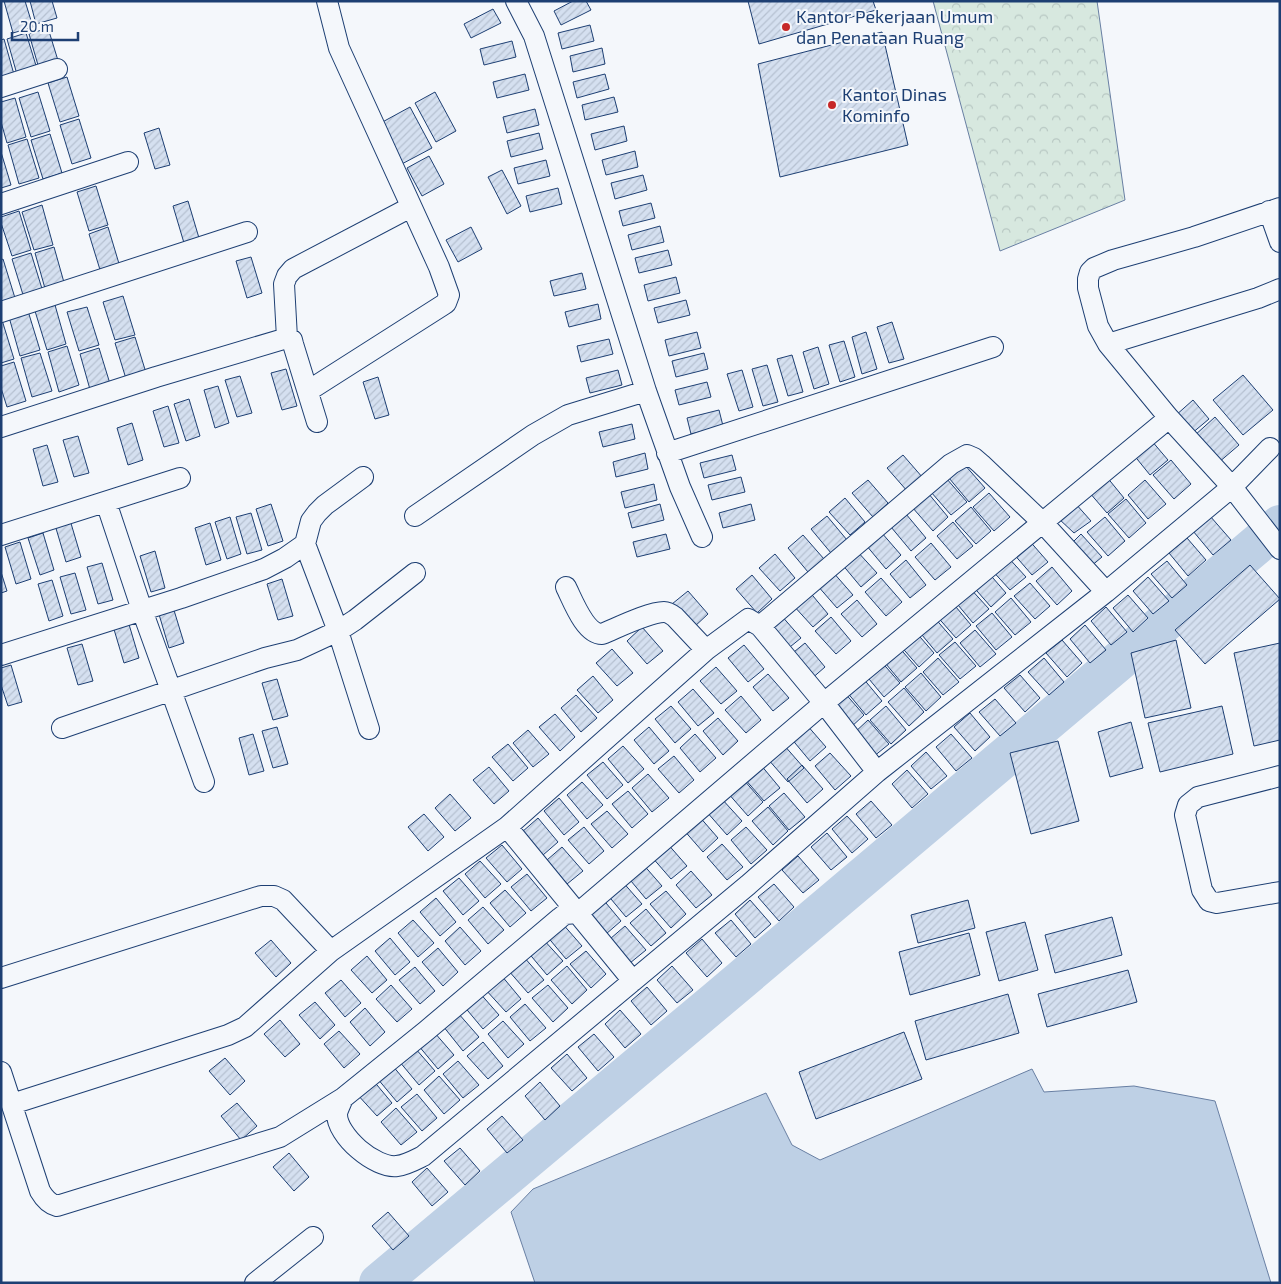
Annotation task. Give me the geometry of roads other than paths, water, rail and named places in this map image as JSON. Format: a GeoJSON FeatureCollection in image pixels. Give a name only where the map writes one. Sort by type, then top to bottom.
{"type":"FeatureCollection","features":[{"type":"Feature","properties":{"kind":"street"},"geometry":{"type":"LineString","coordinates":[[308,390],[446,303],[449,295],[449,290],[339,48],[327,1]]}},
{"type":"Feature","properties":{"kind":"street"},"geometry":{"type":"LineString","coordinates":[[516,1],[534,36],[646,391],[667,453],[689,510],[702,537]]}},
{"type":"Feature","properties":{"kind":"street"},"geometry":{"type":"LineString","coordinates":[[1,87],[57,69]]}},
{"type":"Feature","properties":{"kind":"street"},"geometry":{"type":"LineString","coordinates":[[1,204],[128,162]]}},
{"type":"Feature","properties":{"kind":"street"},"geometry":{"type":"LineString","coordinates":[[287,338],[284,284],[287,276],[293,269],[411,208]]}},
{"type":"Feature","properties":{"kind":"street"},"geometry":{"type":"LineString","coordinates":[[1272,538],[1232,487],[1168,418],[1108,344],[1098,326],[1091,303],[1088,279],[1092,269],[1113,260],[1194,237],[1274,210],[1280,242]]}},
{"type":"Feature","properties":{"kind":"street"},"geometry":{"type":"LineString","coordinates":[[1,312],[248,232]]}},
{"type":"Feature","properties":{"kind":"street"},"geometry":{"type":"LineString","coordinates":[[1108,344],[1258,298],[1280,289]]}},
{"type":"Feature","properties":{"kind":"street"},"geometry":{"type":"LineString","coordinates":[[1,427],[156,377],[287,338],[292,340],[317,422]]}},
{"type":"Feature","properties":{"kind":"street"},"geometry":{"type":"LineString","coordinates":[[667,453],[994,347]]}},
{"type":"Feature","properties":{"kind":"street"},"geometry":{"type":"LineString","coordinates":[[415,516],[533,435],[568,415],[646,391]]}},
{"type":"Feature","properties":{"kind":"street"},"geometry":{"type":"LineString","coordinates":[[1,1072],[40,1191],[43,1197],[52,1205],[57,1206],[280,1137],[343,1098],[565,914],[578,913],[824,703],[1168,418]]}},
{"type":"Feature","properties":{"kind":"street"},"geometry":{"type":"LineString","coordinates":[[343,1098],[337,1113],[341,1128],[354,1144],[371,1159],[384,1165],[396,1166],[408,1163],[422,1156],[748,886],[876,772],[1106,592],[1232,487],[1270,448]]}},
{"type":"Feature","properties":{"kind":"street"},"geometry":{"type":"LineString","coordinates":[[760,626],[951,464],[967,456],[974,458],[981,464],[1042,523],[1106,592]]}},
{"type":"Feature","properties":{"kind":"street"},"geometry":{"type":"LineString","coordinates":[[363,477],[317,513],[311,521],[305,544],[338,631],[369,729]]}},
{"type":"Feature","properties":{"kind":"street"},"geometry":{"type":"LineString","coordinates":[[1,535],[180,478]]}},
{"type":"Feature","properties":{"kind":"street"},"geometry":{"type":"LineString","coordinates":[[106,502],[142,610],[204,782]]}},
{"type":"Feature","properties":{"kind":"street"},"geometry":{"type":"LineString","coordinates":[[1,654],[264,569],[285,558],[305,544]]}},
{"type":"Feature","properties":{"kind":"street"},"geometry":{"type":"LineString","coordinates":[[62,728],[265,658],[296,650],[338,631],[415,573]]}},
{"type":"Feature","properties":{"kind":"street"},"geometry":{"type":"LineString","coordinates":[[566,587],[587,626],[597,634],[602,634],[664,612],[675,617],[706,650]]}},
{"type":"Feature","properties":{"kind":"street"},"geometry":{"type":"LineString","coordinates":[[12,1104],[228,1035],[245,1027],[331,951],[507,828],[706,650],[748,619],[760,626],[824,703],[876,772]]}},
{"type":"Feature","properties":{"kind":"street"},"geometry":{"type":"LineString","coordinates":[[1280,776],[1198,798],[1188,804],[1185,815],[1202,890],[1209,901],[1217,903],[1280,892]]}},
{"type":"Feature","properties":{"kind":"street"},"geometry":{"type":"LineString","coordinates":[[507,828],[633,982]]}},
{"type":"Feature","properties":{"kind":"street"},"geometry":{"type":"LineString","coordinates":[[1,978],[261,896],[274,896],[283,900],[331,951]]}},
{"type":"Feature","properties":{"kind":"street"},"geometry":{"type":"LineString","coordinates":[[255,1283],[313,1237]]}},
{"type":"Feature","properties":{"kind":"water"},"geometry":{"type":"Polygon","coordinates":[[[1032,1069],[1044,1092],[1134,1086],[1215,1101],[1271,1283],[535,1283],[511,1212],[533,1189],[766,1093],[792,1145],[820,1160],[1032,1069]]]}},
{"type":"Feature","properties":{"kind":"waterway"},"geometry":{"type":"LineString","coordinates":[[379,1283],[1280,525]]}},
{"type":"Feature","properties":{"kind":"place","name":"Kantor Pekerjaan Umum dan Penataan Ruang"},"geometry":{"type":"Point","coordinates":[786,27]}},
{"type":"Feature","properties":{"kind":"place","name":"Kantor Dinas Kominfo"},"geometry":{"type":"Point","coordinates":[832,105]}}]}
